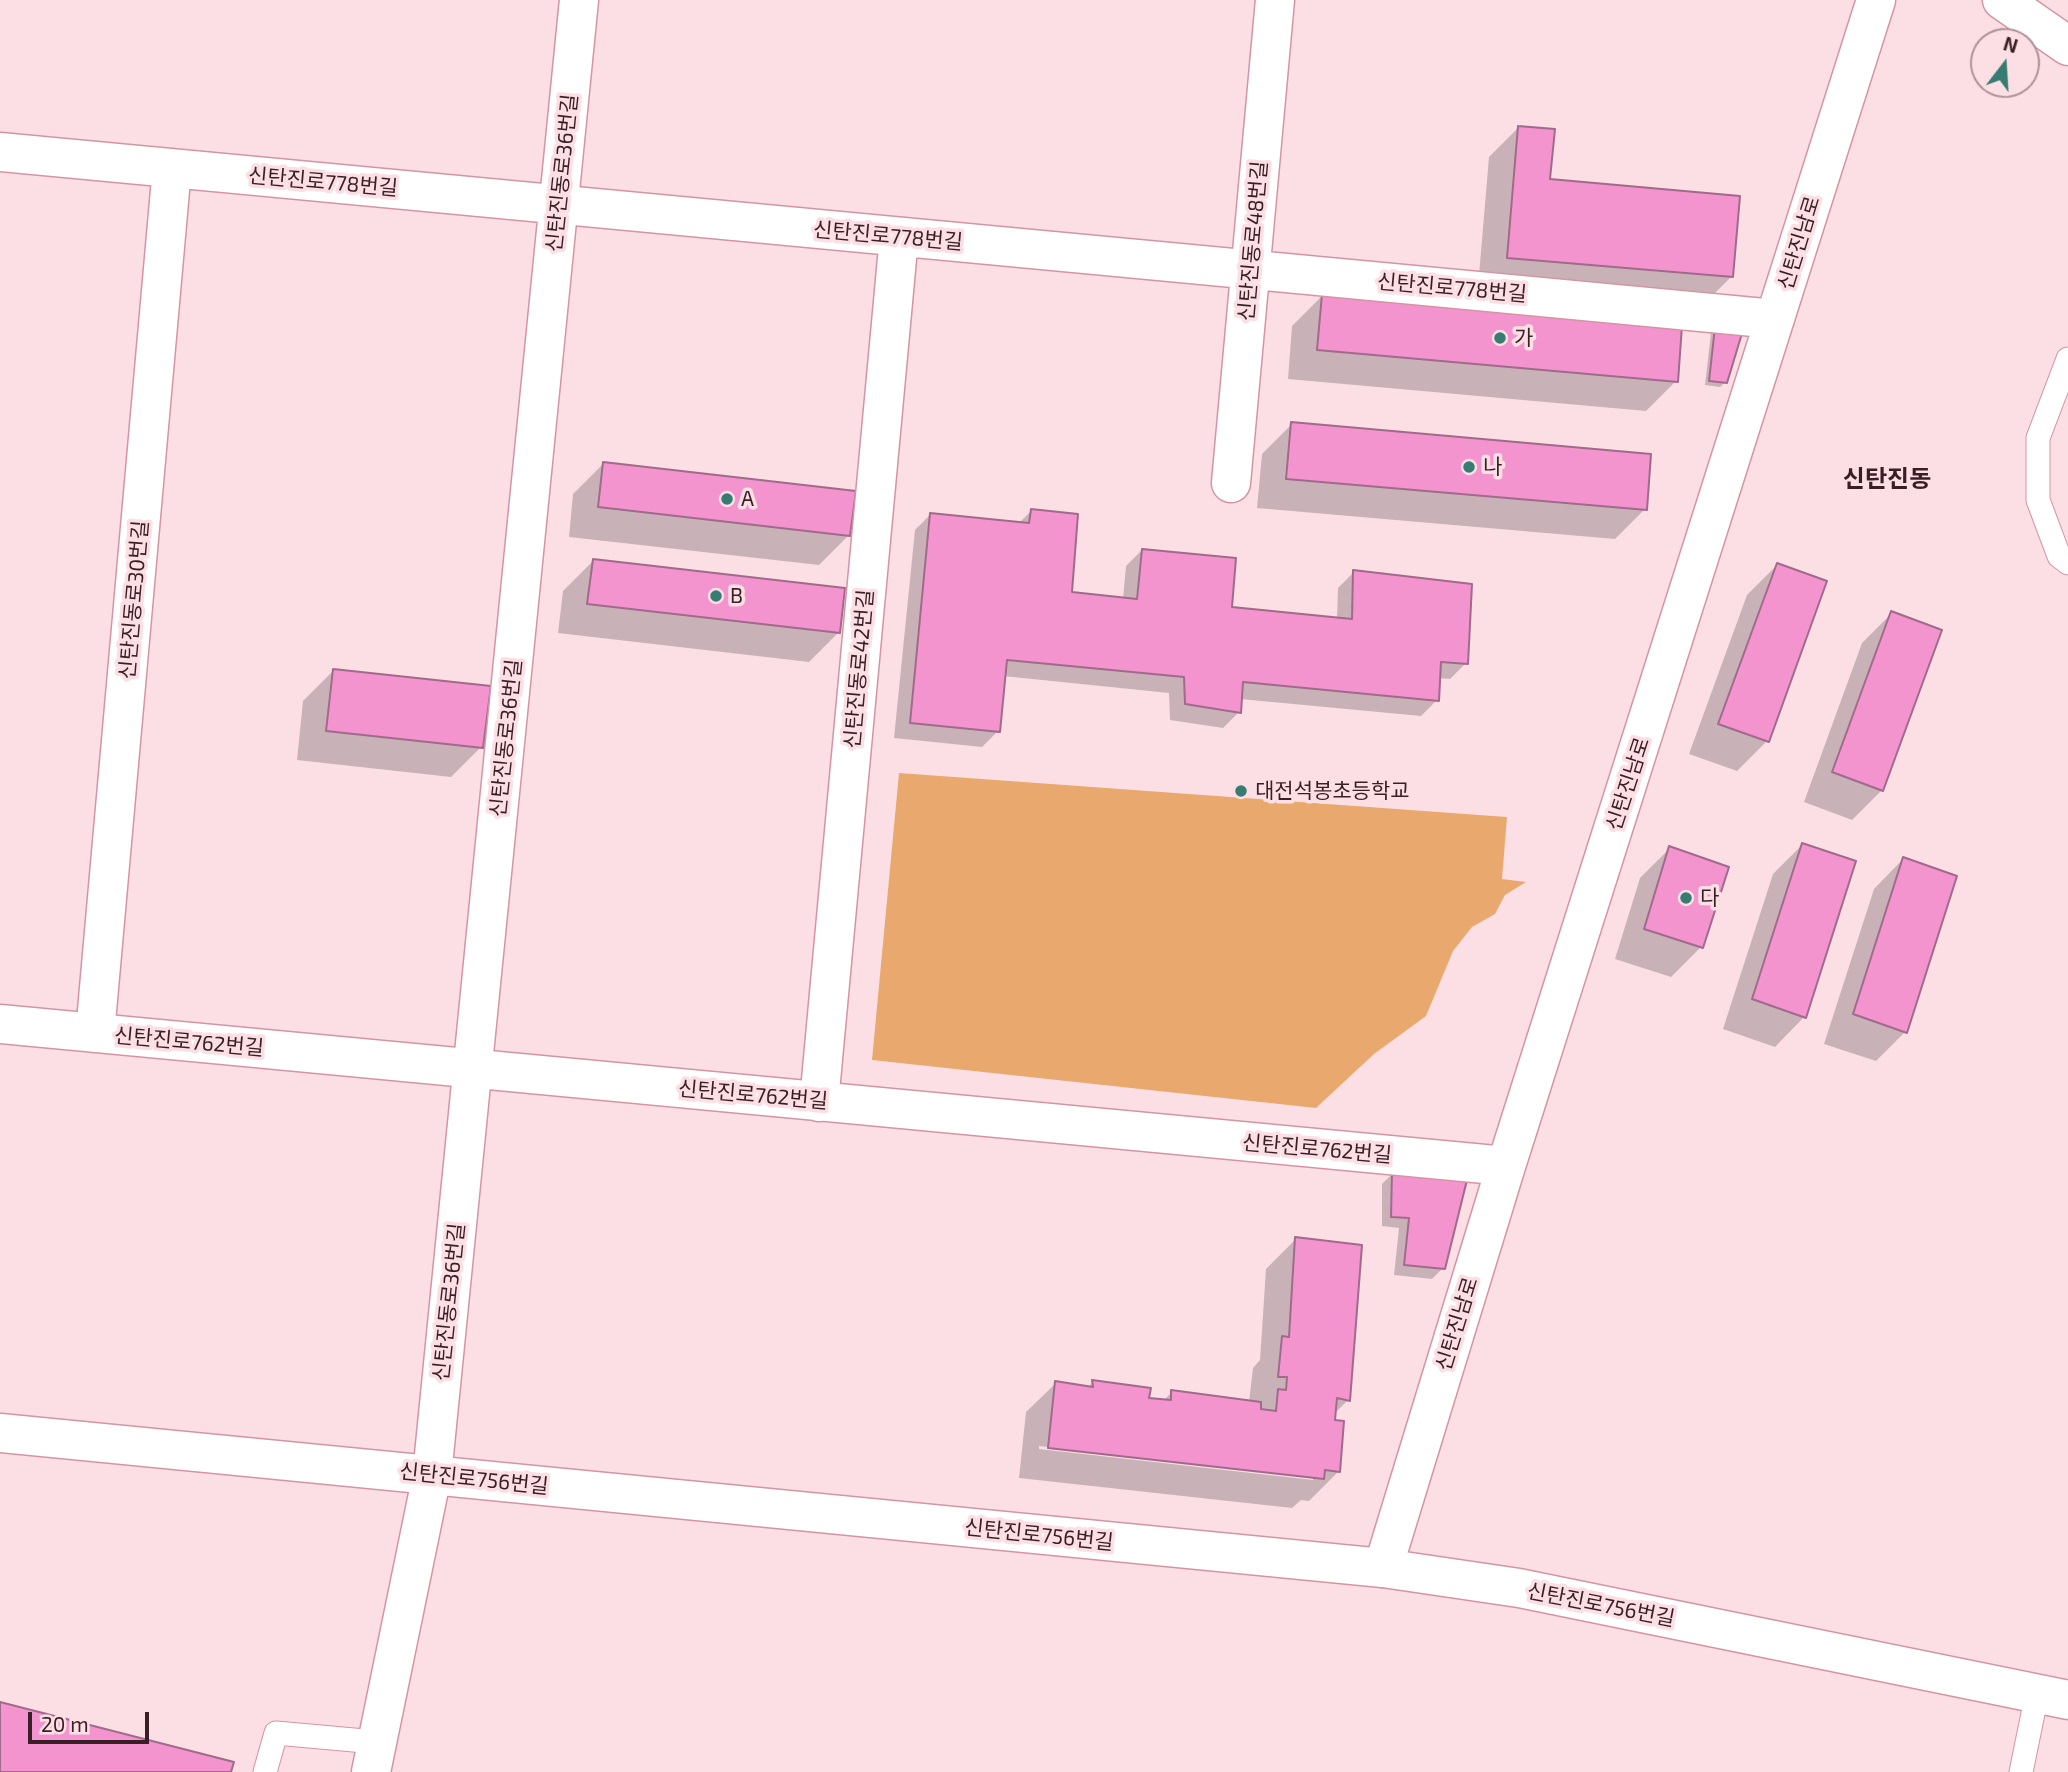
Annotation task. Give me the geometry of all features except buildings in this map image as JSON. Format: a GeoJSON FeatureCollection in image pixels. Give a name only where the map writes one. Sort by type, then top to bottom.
{"type":"FeatureCollection","features":[{"type":"Feature","properties":{"kind":"street","name":"신탄진동로36번길"},"geometry":{"type":"LineString","coordinates":[[373,1757],[432,1475],[579,0]]}},
{"type":"Feature","properties":{"kind":"street","name":"신탄진동로48번길"},"geometry":{"type":"LineString","coordinates":[[1231,483],[1275,0]]}},
{"type":"Feature","properties":{"kind":"street","name":"신탄진남로"},"geometry":{"type":"LineString","coordinates":[[1382,1568],[1506,1166],[1876,0]]}},
{"type":"Feature","properties":{"kind":"street"},"geometry":{"type":"LineString","coordinates":[[2003,0],[2068,46]]}},
{"type":"Feature","properties":{"kind":"street","name":"신탄진로778번길"},"geometry":{"type":"LineString","coordinates":[[0,152],[1775,319]]}},
{"type":"Feature","properties":{"kind":"street","name":"신탄진동로30번길"},"geometry":{"type":"LineString","coordinates":[[95,1033],[172,168]]}},
{"type":"Feature","properties":{"kind":"street","name":"신탄진동로42번길"},"geometry":{"type":"LineString","coordinates":[[818,1102],[899,237]]}},
{"type":"Feature","properties":{"kind":"street","name":"신탄진로762번길"},"geometry":{"type":"LineString","coordinates":[[0,1024],[1506,1166]]}},
{"type":"Feature","properties":{"kind":"street","name":"신탄진로756번길"},"geometry":{"type":"LineString","coordinates":[[0,1433],[1382,1568],[1519,1588],[2053,1697]]}},
{"type":"Feature","properties":{"kind":"lane"},"geometry":{"type":"LineString","coordinates":[[2068,359],[2038,438],[2038,500],[2059,556],[2068,563]]}},
{"type":"Feature","properties":{"kind":"lane"},"geometry":{"type":"LineString","coordinates":[[2021,1772],[2053,1697]]}},
{"type":"Feature","properties":{"kind":"lane"},"geometry":{"type":"LineString","coordinates":[[265,1772],[276,1733],[373,1757]]}},
{"type":"Feature","properties":{"kind":"shaded area"},"geometry":{"type":"Polygon","coordinates":[[[899,773],[1507,817],[1502,879],[1526,882],[1505,895],[1495,914],[1472,927],[1453,951],[1426,1016],[1374,1054],[1316,1108],[872,1060],[899,773]]]}},
{"type":"Feature","properties":{"kind":"place","name":"가"},"geometry":{"type":"Point","coordinates":[1500,338]}},
{"type":"Feature","properties":{"kind":"place","name":"나"},"geometry":{"type":"Point","coordinates":[1469,467]}},
{"type":"Feature","properties":{"kind":"place","name":"A"},"geometry":{"type":"Point","coordinates":[727,499]}},
{"type":"Feature","properties":{"kind":"place","name":"B"},"geometry":{"type":"Point","coordinates":[716,596]}},
{"type":"Feature","properties":{"kind":"place","name":"대전석봉초등학교"},"geometry":{"type":"Point","coordinates":[1241,791]}},
{"type":"Feature","properties":{"kind":"place","name":"다"},"geometry":{"type":"Point","coordinates":[1686,898]}},
{"type":"Feature","properties":{"kind":"district","name":"신탄진동"},"geometry":{"type":"Point","coordinates":[1887,479]}}]}
